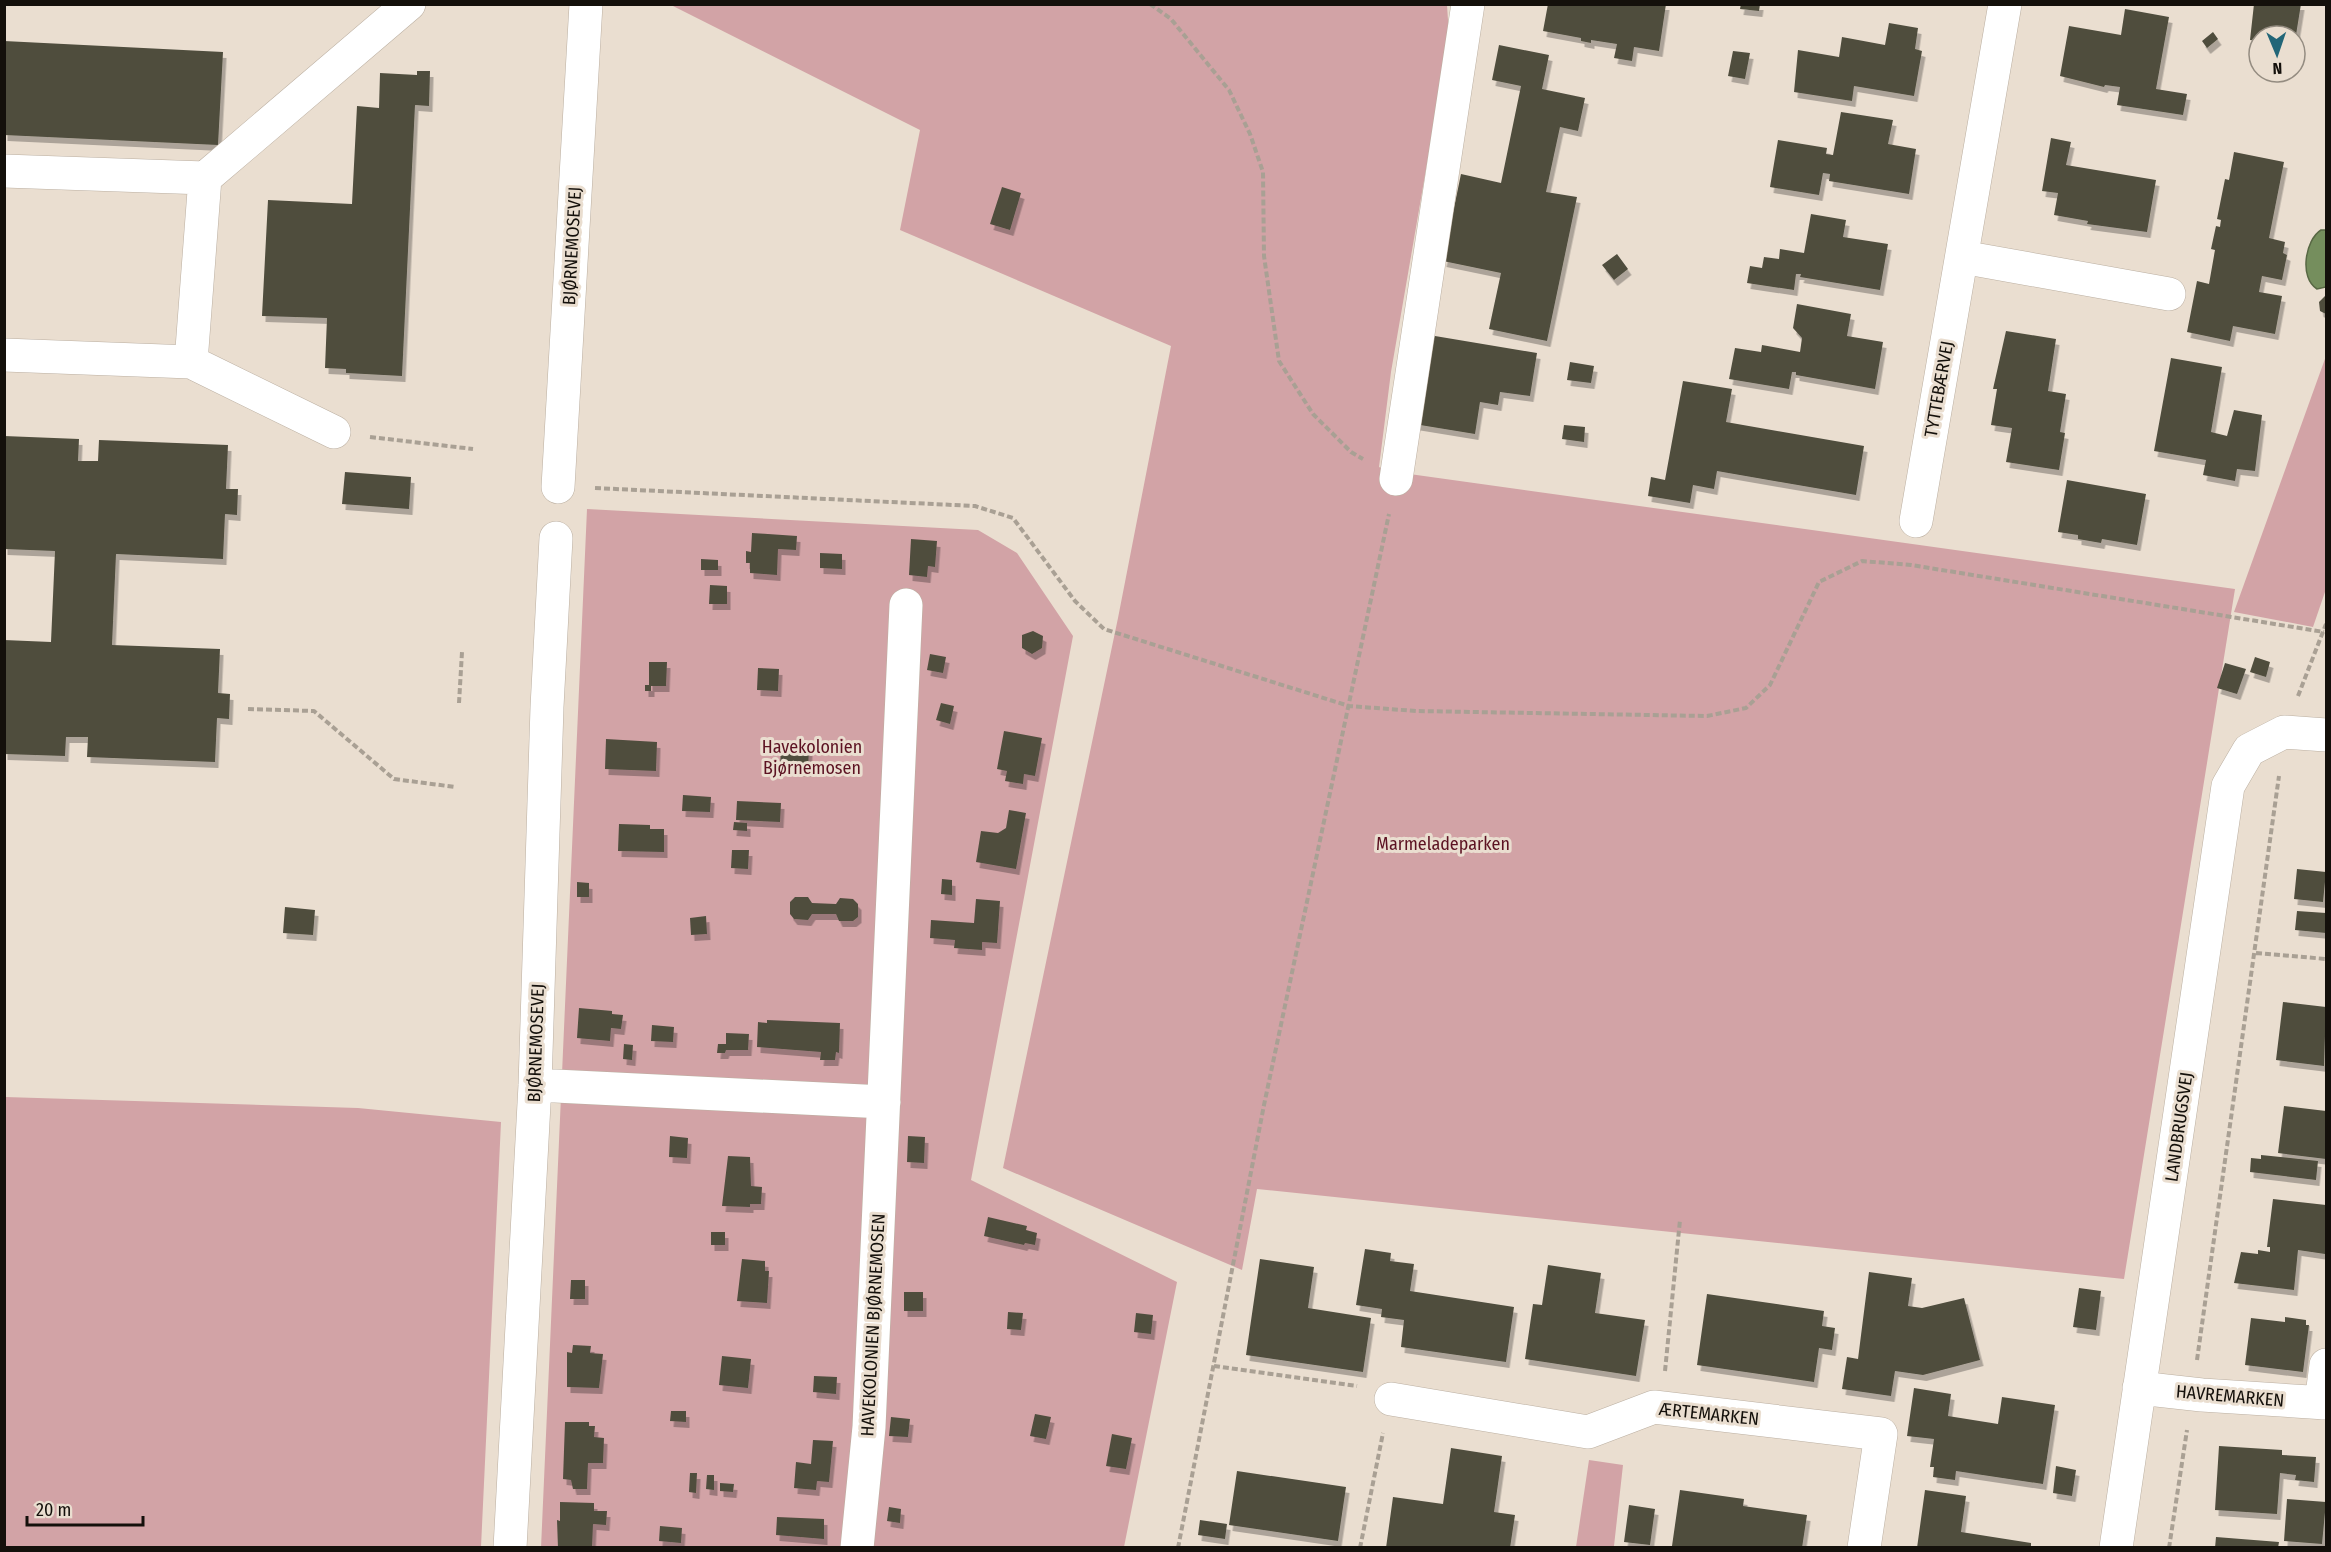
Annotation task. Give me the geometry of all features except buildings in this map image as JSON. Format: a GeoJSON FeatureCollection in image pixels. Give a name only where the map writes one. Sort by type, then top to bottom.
{"type":"FeatureCollection","features":[{"type":"Feature","properties":{"kind":"street"},"geometry":{"type":"LineString","coordinates":[[4,171],[206,178],[409,4]]}},
{"type":"Feature","properties":{"kind":"street","name":"BJØRNEMOSEVEJ"},"geometry":{"type":"LineString","coordinates":[[558,487],[586,4]]}},
{"type":"Feature","properties":{"kind":"street"},"geometry":{"type":"LineString","coordinates":[[1396,479],[1468,4]]}},
{"type":"Feature","properties":{"kind":"street","name":"TYTTEBÆRVEJ"},"geometry":{"type":"LineString","coordinates":[[1916,521],[2005,4]]}},
{"type":"Feature","properties":{"kind":"street"},"geometry":{"type":"LineString","coordinates":[[191,362],[206,178]]}},
{"type":"Feature","properties":{"kind":"street"},"geometry":{"type":"LineString","coordinates":[[1962,257],[2169,294]]}},
{"type":"Feature","properties":{"kind":"street"},"geometry":{"type":"LineString","coordinates":[[4,355],[191,362],[334,432]]}},
{"type":"Feature","properties":{"kind":"street","name":"BJØRNEMOSEVEJ"},"geometry":{"type":"LineString","coordinates":[[510,1548],[535,1085],[547,707],[556,537]]}},
{"type":"Feature","properties":{"kind":"street","name":"HAVEKOLONIEN BJØRNEMOSEN"},"geometry":{"type":"LineString","coordinates":[[856,1548],[869,1427],[906,605]]}},
{"type":"Feature","properties":{"kind":"street"},"geometry":{"type":"LineString","coordinates":[[2284,732],[2326,735]]}},
{"type":"Feature","properties":{"kind":"street","name":"LANDBRUGSVEJ"},"geometry":{"type":"LineString","coordinates":[[2116,1548],[2228,786],[2249,750],[2284,732]]}},
{"type":"Feature","properties":{"kind":"street"},"geometry":{"type":"LineString","coordinates":[[535,1085],[884,1102]]}},
{"type":"Feature","properties":{"kind":"street","name":"HAVREMARKEN"},"geometry":{"type":"LineString","coordinates":[[2139,1388],[2324,1403],[2326,1365]]}},
{"type":"Feature","properties":{"kind":"street","name":"ÆRTEMARKEN"},"geometry":{"type":"LineString","coordinates":[[1391,1399],[1588,1432],[1654,1407],[1881,1434],[1864,1548]]}},
{"type":"Feature","properties":{"kind":"path"},"geometry":{"type":"LineString","coordinates":[[1150,4],[1171,19],[1229,90],[1250,134],[1263,172],[1264,256],[1279,361],[1313,414],[1351,452],[1396,479],[1264,1105],[1178,1548]]}},
{"type":"Feature","properties":{"kind":"path"},"geometry":{"type":"LineString","coordinates":[[334,432],[473,449]]}},
{"type":"Feature","properties":{"kind":"path"},"geometry":{"type":"LineString","coordinates":[[558,487],[975,506],[1012,518],[1075,602],[1104,629],[1349,706],[1416,711],[1707,716],[1746,708],[1770,685],[1819,582],[1862,561],[1911,565],[2324,632]]}},
{"type":"Feature","properties":{"kind":"path"},"geometry":{"type":"LineString","coordinates":[[2169,1548],[2255,953],[2284,732],[2326,624]]}},
{"type":"Feature","properties":{"kind":"path"},"geometry":{"type":"LineString","coordinates":[[459,703],[462,652]]}},
{"type":"Feature","properties":{"kind":"path"},"geometry":{"type":"LineString","coordinates":[[248,709],[314,711],[394,779],[455,787]]}},
{"type":"Feature","properties":{"kind":"path"},"geometry":{"type":"LineString","coordinates":[[2255,953],[2326,959]]}},
{"type":"Feature","properties":{"kind":"path"},"geometry":{"type":"LineString","coordinates":[[1662,1408],[1680,1220]]}},
{"type":"Feature","properties":{"kind":"path"},"geometry":{"type":"LineString","coordinates":[[1214,1366],[1378,1389],[1391,1399],[1360,1548]]}},
{"type":"Feature","properties":{"kind":"green space","name":"Marmeladeparken"},"geometry":{"type":"Polygon","coordinates":[[[671,5],[1447,5],[1449,36],[1391,372],[1379,467],[1388,471],[2235,589],[2124,1279],[1257,1189],[1242,1270],[1003,1168],[1118,618],[1171,346],[900,230],[920,130],[671,5]]]}},
{"type":"Feature","properties":{"kind":"green space"},"geometry":{"type":"Polygon","coordinates":[[[2326,356],[2326,589],[2313,627],[2234,612],[2326,356]]]}},
{"type":"Feature","properties":{"kind":"green space","name":"Havekolonien Bjørnemosen"},"geometry":{"type":"Polygon","coordinates":[[[587,509],[978,530],[1017,553],[1073,636],[971,1180],[1177,1282],[1124,1547],[541,1548],[587,509]]]}},
{"type":"Feature","properties":{"kind":"green space"},"geometry":{"type":"Polygon","coordinates":[[[5,1097],[358,1108],[501,1122],[481,1547],[5,1547],[5,1097]]]}},
{"type":"Feature","properties":{"kind":"green space"},"geometry":{"type":"Polygon","coordinates":[[[1589,1460],[1623,1465],[1614,1546],[1620,1547],[1576,1547],[1589,1460]]]}},
{"type":"Feature","properties":{"kind":"shaded area"},"geometry":{"type":"Polygon","coordinates":[[[2321,230],[2326,230],[2326,287],[2317,289],[2308,277],[2306,259],[2311,242],[2321,230]]]}}]}
